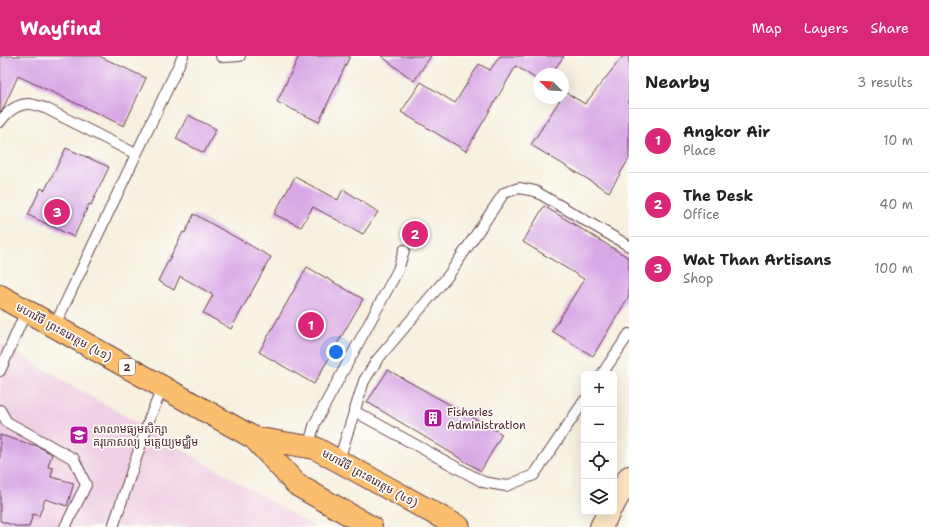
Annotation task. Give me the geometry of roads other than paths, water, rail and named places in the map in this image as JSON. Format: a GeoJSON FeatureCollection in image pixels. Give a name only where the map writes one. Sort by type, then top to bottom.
{"type":"FeatureCollection","features":[{"type":"Feature","properties":{"kind":"main road","name":"មហាវិថី ព្រះនរោត្តម (៤១)"},"geometry":{"type":"LineString","coordinates":[[0,296],[254,438],[297,485],[361,524]]}},
{"type":"Feature","properties":{"kind":"main road","name":"មហាវិថី ព្រះនរោត្តម (៤១)"},"geometry":{"type":"LineString","coordinates":[[254,438],[315,448],[458,527]]}},
{"type":"Feature","properties":{"kind":"main road"},"geometry":{"type":"LineString","coordinates":[[617,499],[629,477]]}},
{"type":"Feature","properties":{"kind":"main road"},"geometry":{"type":"LineString","coordinates":[[601,527],[607,515]]}},
{"type":"Feature","properties":{"kind":"lane"},"geometry":{"type":"LineString","coordinates":[[54,327],[183,56]]}},
{"type":"Feature","properties":{"kind":"lane"},"geometry":{"type":"LineString","coordinates":[[221,56],[224,58],[240,56]]}},
{"type":"Feature","properties":{"kind":"lane"},"geometry":{"type":"LineString","coordinates":[[0,122],[7,112],[16,107],[30,104],[45,108],[136,154]]}},
{"type":"Feature","properties":{"kind":"lane"},"geometry":{"type":"LineString","coordinates":[[339,460],[364,381],[377,360],[448,276],[504,194],[520,188],[535,192],[629,246]]}},
{"type":"Feature","properties":{"kind":"lane"},"geometry":{"type":"LineString","coordinates":[[308,447],[315,423],[398,270],[404,250]]}},
{"type":"Feature","properties":{"kind":"lane"},"geometry":{"type":"LineString","coordinates":[[0,371],[26,311]]}},
{"type":"Feature","properties":{"kind":"lane"},"geometry":{"type":"LineString","coordinates":[[604,371],[629,334]]}},
{"type":"Feature","properties":{"kind":"lane"},"geometry":{"type":"LineString","coordinates":[[113,527],[150,417],[163,387]]}},
{"type":"Feature","properties":{"kind":"lane"},"geometry":{"type":"LineString","coordinates":[[354,411],[483,482],[506,486],[534,475],[581,405]]}},
{"type":"Feature","properties":{"kind":"lane"},"geometry":{"type":"LineString","coordinates":[[0,410],[6,422],[74,460],[86,485],[65,527]]}},
{"type":"Feature","properties":{"kind":"place","name":"Wat Than Artisans"},"geometry":{"type":"Point","coordinates":[57,212]}},
{"type":"Feature","properties":{"kind":"place","name":"The Desk"},"geometry":{"type":"Point","coordinates":[415,234]}},
{"type":"Feature","properties":{"kind":"place","name":"Angkor Air"},"geometry":{"type":"Point","coordinates":[311,325]}},
{"type":"Feature","properties":{"kind":"place","name":"Fisheries Administration"},"geometry":{"type":"Point","coordinates":[433,418]}},
{"type":"Feature","properties":{"kind":"place","name":"សាលាមធ្យមសិក្សា គរុកោសល្យ មត្តេយ្យមជ្ឈិម"},"geometry":{"type":"Point","coordinates":[79,435]}}]}
